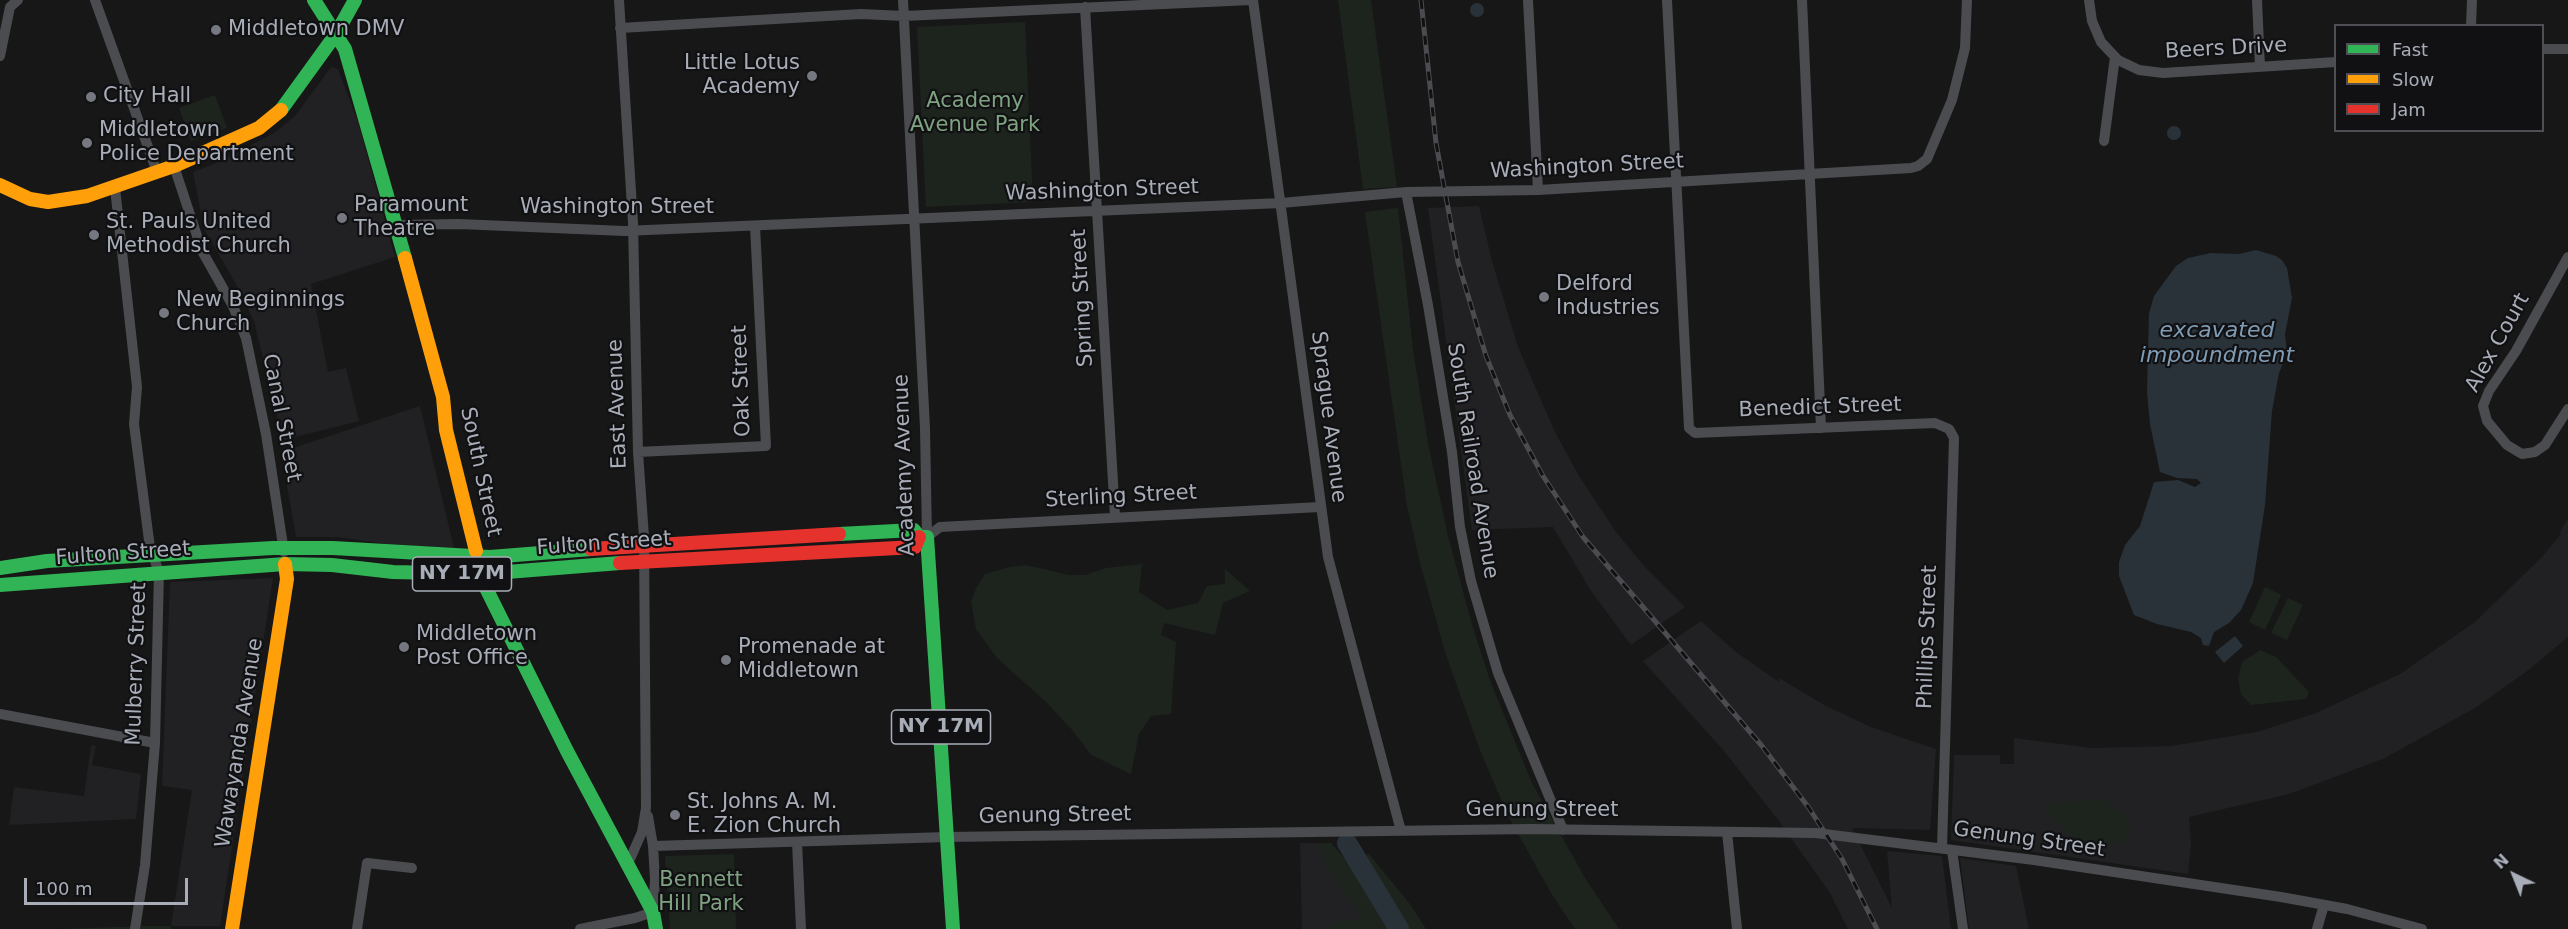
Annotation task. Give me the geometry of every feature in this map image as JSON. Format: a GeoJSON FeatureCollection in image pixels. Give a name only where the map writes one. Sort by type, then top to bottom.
{"type":"FeatureCollection","features":[{"type":"Feature","properties":{"kind":"main road","name":"South Street"},"geometry":{"type":"LineString","coordinates":[[314,0],[345,49],[397,225],[443,397],[446,430],[484,584],[567,751],[653,912],[656,929]]}},
{"type":"Feature","properties":{"kind":"main road"},"geometry":{"type":"LineString","coordinates":[[0,185],[30,199],[48,202],[87,196],[207,153],[270,120],[283,108],[336,34],[355,0]]}},
{"type":"Feature","properties":{"kind":"main road","name":"Fulton Street"},"geometry":{"type":"LineString","coordinates":[[0,568],[47,561],[333,548],[480,565],[644,562],[915,547],[923,537],[914,530],[644,545],[480,565],[393,572],[332,565],[285,564],[0,585]]}},
{"type":"Feature","properties":{"kind":"main road","name":"Academy Avenue"},"geometry":{"type":"LineString","coordinates":[[923,537],[953,929]]}},
{"type":"Feature","properties":{"kind":"main road","name":"Wawayanda Avenue"},"geometry":{"type":"LineString","coordinates":[[232,929],[287,579],[285,564]]}},
{"type":"Feature","properties":{"kind":"street"},"geometry":{"type":"LineString","coordinates":[[0,56],[10,7],[18,0]]}},
{"type":"Feature","properties":{"kind":"street"},"geometry":{"type":"LineString","coordinates":[[95,0],[157,172]]}},
{"type":"Feature","properties":{"kind":"street","name":"East Avenue"},"geometry":{"type":"LineString","coordinates":[[619,0],[633,230],[638,452],[644,545],[646,808],[642,832],[627,866]]}},
{"type":"Feature","properties":{"kind":"street","name":"Academy Avenue"},"geometry":{"type":"LineString","coordinates":[[903,0],[925,428],[923,537]]}},
{"type":"Feature","properties":{"kind":"street"},"geometry":{"type":"LineString","coordinates":[[621,28],[861,14],[904,16],[1252,0]]}},
{"type":"Feature","properties":{"kind":"street","name":"Sprague Avenue"},"geometry":{"type":"LineString","coordinates":[[1252,0],[1328,557],[1401,831]]}},
{"type":"Feature","properties":{"kind":"street"},"geometry":{"type":"LineString","coordinates":[[1528,0],[1538,190]]}},
{"type":"Feature","properties":{"kind":"street"},"geometry":{"type":"LineString","coordinates":[[1667,0],[1676,181]]}},
{"type":"Feature","properties":{"kind":"street"},"geometry":{"type":"LineString","coordinates":[[1802,0],[1821,428]]}},
{"type":"Feature","properties":{"kind":"street"},"geometry":{"type":"LineString","coordinates":[[1809,175],[1901,169],[1924,163],[1932,151],[1960,72],[1965,48],[1966,0]]}},
{"type":"Feature","properties":{"kind":"street","name":"Beers Drive"},"geometry":{"type":"LineString","coordinates":[[2089,0],[2089,12],[2097,34],[2115,57],[2139,70],[2163,74],[2334,62]]}},
{"type":"Feature","properties":{"kind":"street"},"geometry":{"type":"LineString","coordinates":[[2257,0],[2260,68]]}},
{"type":"Feature","properties":{"kind":"street"},"geometry":{"type":"LineString","coordinates":[[2471,24],[2472,0]]}},
{"type":"Feature","properties":{"kind":"street","name":"Spring Street"},"geometry":{"type":"LineString","coordinates":[[1085,7],[1115,516]]}},
{"type":"Feature","properties":{"kind":"street"},"geometry":{"type":"LineString","coordinates":[[2544,50],[2568,49]]}},
{"type":"Feature","properties":{"kind":"street"},"geometry":{"type":"LineString","coordinates":[[2104,141],[2115,57]]}},
{"type":"Feature","properties":{"kind":"street","name":"Canal Street"},"geometry":{"type":"LineString","coordinates":[[174,166],[202,251],[233,306],[246,338],[266,434],[284,549]]}},
{"type":"Feature","properties":{"kind":"street","name":"Washington Street"},"geometry":{"type":"LineString","coordinates":[[397,225],[459,224],[536,229],[633,230],[755,226],[1281,203],[1406,192],[1538,190],[1809,175]]}},
{"type":"Feature","properties":{"kind":"street","name":"Benedict Street"},"geometry":{"type":"LineString","coordinates":[[1676,181],[1687,420],[1692,432],[1935,423],[1948,429]]}},
{"type":"Feature","properties":{"kind":"street","name":"Mulberry Street"},"geometry":{"type":"LineString","coordinates":[[114,188],[137,387],[134,418],[150,548],[155,555],[159,572],[155,743],[145,865],[135,929]]}},
{"type":"Feature","properties":{"kind":"street","name":"South Railroad Avenue"},"geometry":{"type":"LineString","coordinates":[[1406,192],[1430,317],[1452,452],[1460,527],[1470,580],[1498,673],[1563,830]]}},
{"type":"Feature","properties":{"kind":"street","name":"Oak Street"},"geometry":{"type":"LineString","coordinates":[[638,452],[766,446],[755,226]]}},
{"type":"Feature","properties":{"kind":"street","name":"Alex Court"},"geometry":{"type":"LineString","coordinates":[[2568,257],[2516,351],[2484,400],[2483,406],[2487,421],[2507,445],[2522,454],[2535,452],[2545,444],[2568,409]]}},
{"type":"Feature","properties":{"kind":"street","name":"Phillips Street"},"geometry":{"type":"LineString","coordinates":[[1948,429],[1955,442],[1947,849],[1963,929]]}},
{"type":"Feature","properties":{"kind":"street","name":"Sterling Street"},"geometry":{"type":"LineString","coordinates":[[923,537],[939,527],[1320,507]]}},
{"type":"Feature","properties":{"kind":"street"},"geometry":{"type":"LineString","coordinates":[[284,549],[285,564]]}},
{"type":"Feature","properties":{"kind":"street"},"geometry":{"type":"LineString","coordinates":[[0,714],[155,743]]}},
{"type":"Feature","properties":{"kind":"street","name":"East Avenue"},"geometry":{"type":"LineString","coordinates":[[646,808],[653,846],[653,912]]}},
{"type":"Feature","properties":{"kind":"street","name":"Genung Street"},"geometry":{"type":"LineString","coordinates":[[653,846],[947,837],[1401,831],[1816,833],[2146,876],[2324,905],[2422,929]]}},
{"type":"Feature","properties":{"kind":"street"},"geometry":{"type":"LineString","coordinates":[[1726,832],[1737,929]]}},
{"type":"Feature","properties":{"kind":"street"},"geometry":{"type":"LineString","coordinates":[[797,842],[801,929]]}},
{"type":"Feature","properties":{"kind":"street"},"geometry":{"type":"LineString","coordinates":[[357,929],[367,862],[412,868]]}},
{"type":"Feature","properties":{"kind":"street"},"geometry":{"type":"LineString","coordinates":[[2317,929],[2324,905]]}},
{"type":"Feature","properties":{"kind":"street"},"geometry":{"type":"LineString","coordinates":[[580,929],[653,912]]}},
{"type":"Feature","properties":{"kind":"shaded area"},"geometry":{"type":"Polygon","coordinates":[[[331,67],[338,69],[358,122],[395,257],[311,284],[328,372],[346,368],[359,421],[283,440],[254,321],[236,284],[204,229],[193,172],[221,161],[274,133],[295,116],[331,67]]]}},
{"type":"Feature","properties":{"kind":"shaded area"},"geometry":{"type":"Polygon","coordinates":[[[1479,206],[1492,261],[1518,347],[1554,430],[1579,476],[1616,532],[1645,567],[1685,607],[1631,645],[1591,591],[1553,527],[1472,530],[1428,208],[1479,206]]]}},
{"type":"Feature","properties":{"kind":"shaded area"},"geometry":{"type":"Polygon","coordinates":[[[420,406],[454,548],[387,544],[337,537],[296,537],[283,463],[293,461],[290,449],[420,406]]]}},
{"type":"Feature","properties":{"kind":"shaded area"},"geometry":{"type":"Polygon","coordinates":[[[2568,518],[2568,637],[2530,669],[2475,708],[2385,758],[2289,794],[2189,817],[2191,843],[2188,874],[1951,840],[1954,755],[2000,755],[2000,764],[2014,764],[2014,738],[2092,748],[2171,746],[2257,732],[2316,713],[2400,674],[2475,622],[2542,557],[2561,534],[2568,518]]]}},
{"type":"Feature","properties":{"kind":"shaded area"},"geometry":{"type":"Polygon","coordinates":[[[273,578],[220,926],[171,926],[192,790],[162,786],[170,582],[273,578]]]}},
{"type":"Feature","properties":{"kind":"shaded area"},"geometry":{"type":"Polygon","coordinates":[[[1701,621],[1736,652],[1779,682],[1779,678],[1826,706],[1871,727],[1936,749],[1930,830],[1852,828],[1892,908],[1887,851],[1942,856],[1951,929],[1848,929],[1830,893],[1779,821],[1724,751],[1643,661],[1701,621]]]}},
{"type":"Feature","properties":{"kind":"shaded area"},"geometry":{"type":"Polygon","coordinates":[[[91,745],[96,746],[92,765],[141,774],[136,819],[9,825],[14,787],[84,796],[91,745]]]}},
{"type":"Feature","properties":{"kind":"shaded area"},"geometry":{"type":"Polygon","coordinates":[[[1300,843],[1331,843],[1405,929],[1302,929],[1300,843]]]}},
{"type":"Feature","properties":{"kind":"shaded area"},"geometry":{"type":"Polygon","coordinates":[[[1960,858],[2016,866],[2029,929],[1969,929],[1960,858]]]}},
{"type":"Feature","properties":{"kind":"green space"},"geometry":{"type":"Polygon","coordinates":[[[1338,0],[1371,0],[1397,187],[1363,189],[1338,0]]]}},
{"type":"Feature","properties":{"kind":"green space","name":"Academy Avenue Park"},"geometry":{"type":"Polygon","coordinates":[[[1025,22],[1033,202],[926,207],[917,27],[1025,22]]]}},
{"type":"Feature","properties":{"kind":"green space"},"geometry":{"type":"Polygon","coordinates":[[[215,95],[227,128],[191,141],[179,108],[215,95]]]}},
{"type":"Feature","properties":{"kind":"green space"},"geometry":{"type":"Polygon","coordinates":[[[1398,208],[1413,350],[1428,443],[1448,536],[1473,628],[1491,683],[1532,783],[1585,878],[1619,929],[1575,929],[1551,893],[1508,816],[1480,750],[1446,655],[1420,563],[1407,506],[1365,212],[1398,208]]]}},
{"type":"Feature","properties":{"kind":"green space"},"geometry":{"type":"Polygon","coordinates":[[[1142,564],[1139,592],[1167,610],[1198,603],[1207,586],[1225,584],[1225,569],[1250,591],[1223,603],[1215,635],[1164,623],[1161,635],[1176,642],[1171,714],[1151,716],[1139,734],[1131,774],[1091,755],[1073,731],[1046,702],[997,658],[976,629],[971,602],[985,574],[1010,567],[1026,565],[1069,575],[1085,575],[1106,568],[1142,564]]]}},
{"type":"Feature","properties":{"kind":"green space"},"geometry":{"type":"Polygon","coordinates":[[[2265,587],[2281,595],[2265,630],[2249,622],[2265,587]]]}},
{"type":"Feature","properties":{"kind":"green space"},"geometry":{"type":"Polygon","coordinates":[[[2288,598],[2303,605],[2287,640],[2271,633],[2288,598]]]}},
{"type":"Feature","properties":{"kind":"green space"},"geometry":{"type":"Polygon","coordinates":[[[2260,650],[2276,657],[2309,692],[2306,699],[2251,705],[2241,694],[2238,679],[2242,662],[2260,650]]]}},
{"type":"Feature","properties":{"kind":"green space"},"geometry":{"type":"Polygon","coordinates":[[[2101,798],[2127,815],[2131,835],[2121,842],[2106,844],[2083,842],[2070,835],[2046,811],[2048,804],[2101,798]]]}},
{"type":"Feature","properties":{"kind":"green space"},"geometry":{"type":"Polygon","coordinates":[[[1316,843],[1331,843],[1357,873],[1356,858],[1369,854],[1410,904],[1426,929],[1330,929],[1329,924],[1363,917],[1335,879],[1316,843]]]}},
{"type":"Feature","properties":{"kind":"green space","name":"Bennett Hill Park"},"geometry":{"type":"Polygon","coordinates":[[[734,854],[736,929],[670,929],[665,856],[734,854]]]}},
{"type":"Feature","properties":{"kind":"green space"},"geometry":{"type":"Polygon","coordinates":[[[171,926],[171,929],[62,929],[171,926]]]}},
{"type":"Feature","properties":{"kind":"water"},"geometry":{"type":"Polygon","coordinates":[[[1477,3],[1482,5],[1484,10],[1482,15],[1477,17],[1472,15],[1470,10],[1472,5],[1477,3]]]}},
{"type":"Feature","properties":{"kind":"water"},"geometry":{"type":"Polygon","coordinates":[[[2174,126],[2179,128],[2181,133],[2179,138],[2174,140],[2169,138],[2167,133],[2169,128],[2174,126]]]}},
{"type":"Feature","properties":{"kind":"water","name":"excavated impoundment"},"geometry":{"type":"Polygon","coordinates":[[[2256,250],[2276,256],[2287,268],[2292,298],[2285,334],[2287,354],[2279,373],[2272,411],[2265,505],[2253,583],[2241,610],[2229,623],[2214,632],[2209,646],[2203,645],[2201,638],[2191,632],[2157,624],[2134,615],[2119,576],[2119,562],[2125,545],[2140,526],[2154,482],[2178,480],[2195,487],[2201,483],[2197,479],[2177,478],[2160,472],[2150,424],[2147,392],[2149,314],[2154,296],[2176,266],[2188,258],[2211,253],[2239,254],[2256,250]]]}},
{"type":"Feature","properties":{"kind":"water"},"geometry":{"type":"Polygon","coordinates":[[[2235,636],[2243,646],[2224,663],[2215,652],[2235,636]]]}},
{"type":"Feature","properties":{"kind":"waterway"},"geometry":{"type":"LineString","coordinates":[[1347,843],[1399,929]]}},
{"type":"Feature","properties":{"kind":"railway"},"geometry":{"type":"LineString","coordinates":[[1421,0],[1436,143],[1458,262],[1486,356],[1510,415],[1543,476],[1583,537],[1762,746],[1809,808],[1842,859],[1877,929]]}},
{"type":"Feature","properties":{"kind":"traffic: fast"},"geometry":{"type":"LineString","coordinates":[[314,0],[345,49],[405,258]]}},
{"type":"Feature","properties":{"kind":"traffic: fast"},"geometry":{"type":"LineString","coordinates":[[281,110],[336,34],[355,0]]}},
{"type":"Feature","properties":{"kind":"traffic: fast"},"geometry":{"type":"LineString","coordinates":[[839,534],[914,530],[919,537]]}},
{"type":"Feature","properties":{"kind":"traffic: fast"},"geometry":{"type":"LineString","coordinates":[[919,537],[927,537],[953,929]]}},
{"type":"Feature","properties":{"kind":"traffic: fast"},"geometry":{"type":"LineString","coordinates":[[0,568],[47,561],[273,548],[333,548],[490,557],[591,549]]}},
{"type":"Feature","properties":{"kind":"traffic: fast"},"geometry":{"type":"LineString","coordinates":[[476,551],[484,584],[567,751],[653,912],[656,929]]}},
{"type":"Feature","properties":{"kind":"traffic: fast"},"geometry":{"type":"LineString","coordinates":[[0,585],[285,564],[332,565],[393,572],[482,574],[620,563]]}},
{"type":"Feature","properties":{"kind":"traffic: slow"},"geometry":{"type":"LineString","coordinates":[[0,185],[30,199],[48,202],[87,196],[174,166],[259,128],[281,110]]}},
{"type":"Feature","properties":{"kind":"traffic: slow"},"geometry":{"type":"LineString","coordinates":[[405,258],[443,397],[446,430],[476,551]]}},
{"type":"Feature","properties":{"kind":"traffic: slow"},"geometry":{"type":"LineString","coordinates":[[232,929],[287,579],[285,564]]}},
{"type":"Feature","properties":{"kind":"traffic: jam"},"geometry":{"type":"LineString","coordinates":[[591,549],[839,534]]}},
{"type":"Feature","properties":{"kind":"traffic: jam"},"geometry":{"type":"LineString","coordinates":[[620,563],[915,547],[919,537]]}},
{"type":"Feature","properties":{"kind":"place","name":"Middletown DMV"},"geometry":{"type":"Point","coordinates":[216,30]}},
{"type":"Feature","properties":{"kind":"place","name":"Little Lotus Academy"},"geometry":{"type":"Point","coordinates":[812,76]}},
{"type":"Feature","properties":{"kind":"place","name":"City Hall"},"geometry":{"type":"Point","coordinates":[91,97]}},
{"type":"Feature","properties":{"kind":"place","name":"Middletown Police Department"},"geometry":{"type":"Point","coordinates":[87,143]}},
{"type":"Feature","properties":{"kind":"place","name":"Paramount Theatre"},"geometry":{"type":"Point","coordinates":[342,218]}},
{"type":"Feature","properties":{"kind":"place","name":"St. Pauls United Methodist Church"},"geometry":{"type":"Point","coordinates":[94,235]}},
{"type":"Feature","properties":{"kind":"place","name":"Delford Industries"},"geometry":{"type":"Point","coordinates":[1544,297]}},
{"type":"Feature","properties":{"kind":"place","name":"New Beginnings Church"},"geometry":{"type":"Point","coordinates":[164,313]}},
{"type":"Feature","properties":{"kind":"place","name":"Middletown Post Office"},"geometry":{"type":"Point","coordinates":[404,647]}},
{"type":"Feature","properties":{"kind":"place","name":"Promenade at Middletown"},"geometry":{"type":"Point","coordinates":[726,660]}},
{"type":"Feature","properties":{"kind":"place","name":"St. Johns A. M. E. Zion Church"},"geometry":{"type":"Point","coordinates":[675,815]}}]}
